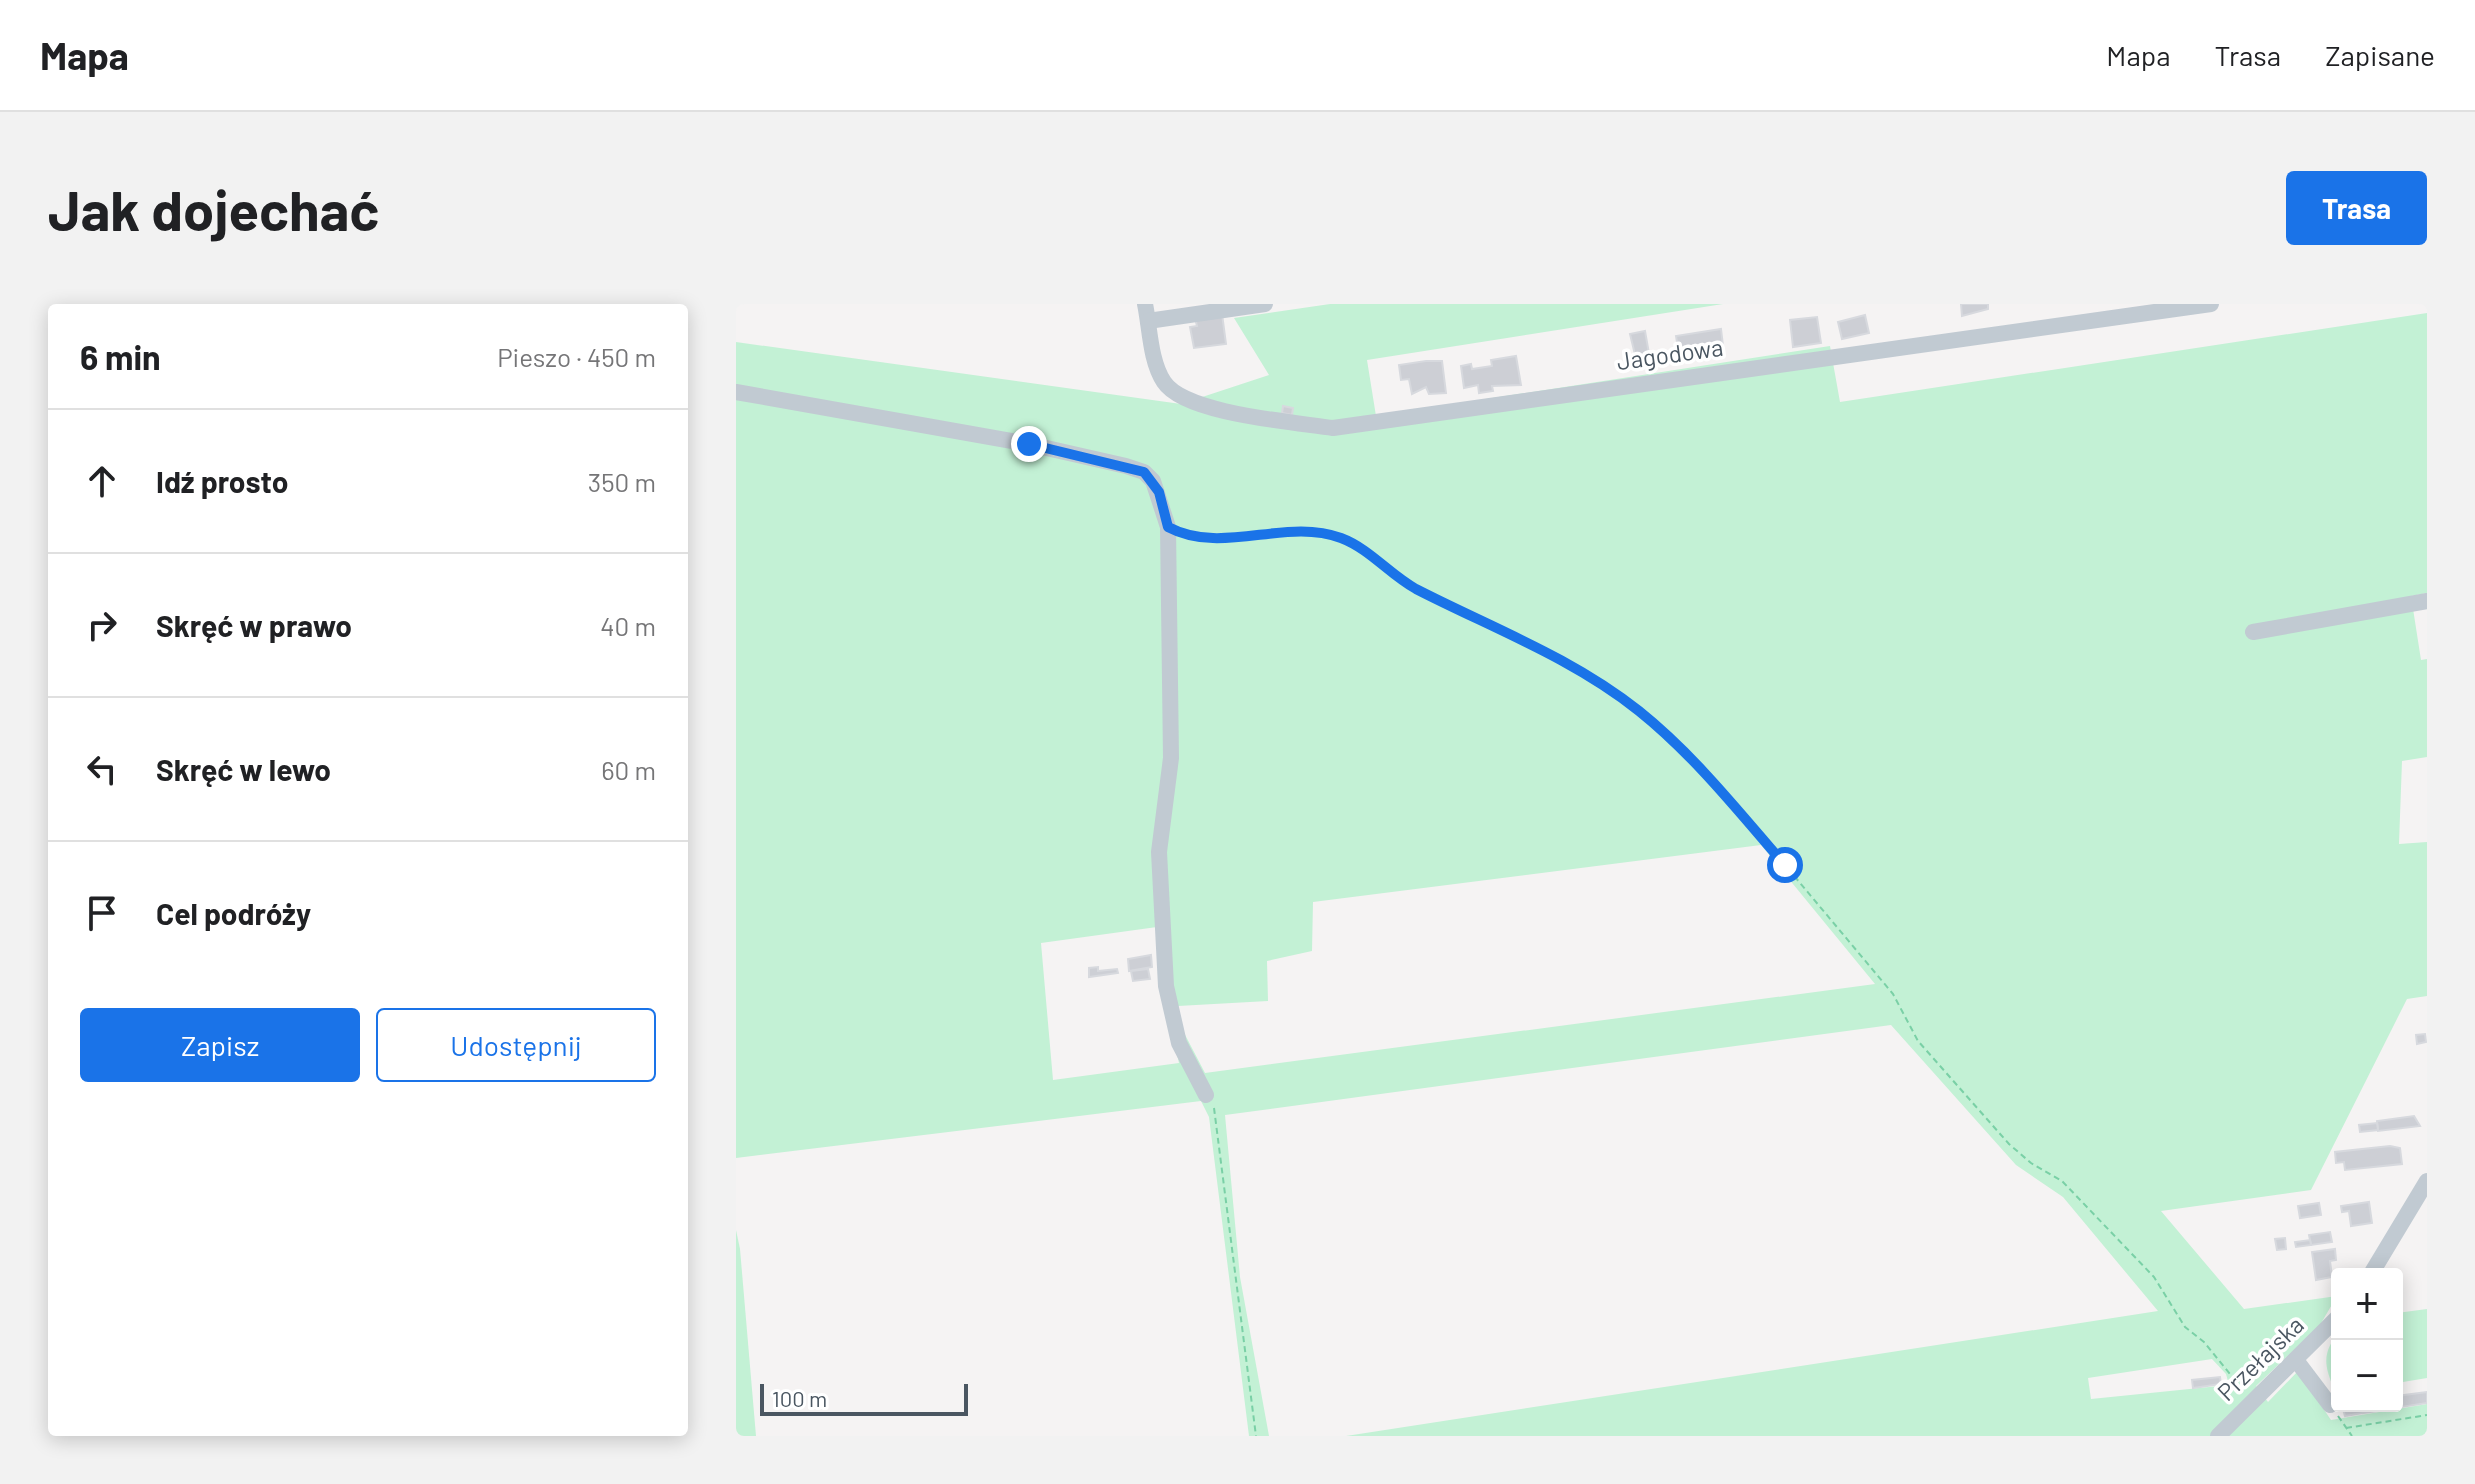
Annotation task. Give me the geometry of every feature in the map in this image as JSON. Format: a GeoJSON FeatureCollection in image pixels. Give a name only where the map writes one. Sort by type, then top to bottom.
{"type":"FeatureCollection","features":[{"type":"Feature","properties":{"kind":"street"},"geometry":{"type":"LineString","coordinates":[[1147,312],[1265,304]]}},
{"type":"Feature","properties":{"kind":"street","name":"Jagodowa"},"geometry":{"type":"LineString","coordinates":[[1147,312],[1156,364],[1163,381],[1184,400],[1333,428],[2211,304]]}},
{"type":"Feature","properties":{"kind":"street"},"geometry":{"type":"LineString","coordinates":[[736,392],[1029,444],[1135,469],[1153,481],[1168,527],[1171,758],[1159,852],[1159,883],[1169,1001],[1179,1043],[1206,1095]]}},
{"type":"Feature","properties":{"kind":"street"},"geometry":{"type":"LineString","coordinates":[[2253,632],[2427,601]]}},
{"type":"Feature","properties":{"kind":"street"},"geometry":{"type":"LineString","coordinates":[[2375,1268],[2427,1181]]}},
{"type":"Feature","properties":{"kind":"street","name":"Przełajska"},"geometry":{"type":"LineString","coordinates":[[2218,1436],[2331,1324]]}},
{"type":"Feature","properties":{"kind":"street"},"geometry":{"type":"LineString","coordinates":[[2296,1360],[2330,1405]]}},
{"type":"Feature","properties":{"kind":"path"},"geometry":{"type":"LineString","coordinates":[[1168,527],[1182,534],[1222,539],[1294,532],[1339,537],[1361,547],[1407,584],[1502,627],[1637,710],[1675,742],[1785,865],[1893,994],[1918,1041],[2009,1144],[2031,1163],[2062,1181],[2154,1277],[2185,1327],[2204,1342],[2252,1400]]}},
{"type":"Feature","properties":{"kind":"path"},"geometry":{"type":"LineString","coordinates":[[1206,1095],[1214,1107],[1256,1436]]}},
{"type":"Feature","properties":{"kind":"path"},"geometry":{"type":"LineString","coordinates":[[2330,1405],[2352,1436]]}},
{"type":"Feature","properties":{"kind":"path"},"geometry":{"type":"LineString","coordinates":[[2346,1428],[2427,1415]]}},
{"type":"Feature","properties":{"kind":"green space"},"geometry":{"type":"Polygon","coordinates":[[[1330,304],[1723,304],[1367,360],[1376,416],[1830,346],[1840,402],[2427,313],[2427,593],[2411,596],[2421,660],[2427,659],[2427,757],[2402,761],[2399,844],[2427,842],[2427,996],[2407,999],[2311,1190],[2161,1211],[2244,1309],[2331,1297],[2331,1306],[2320,1325],[2256,1386],[2268,1402],[2298,1371],[2331,1420],[2379,1412],[2403,1412],[2403,1408],[2427,1404],[2427,1436],[1346,1436],[2158,1311],[2063,1197],[2016,1165],[1891,1025],[1225,1115],[1240,1277],[1269,1436],[1249,1436],[1209,1117],[1201,1101],[736,1158],[736,342],[1181,404],[1269,375],[1234,318],[1330,304]],[[1761,845],[1313,902],[1312,951],[1267,961],[1268,1001],[1178,1006],[1182,1029],[1205,1073],[1875,984],[1761,845]],[[1157,927],[1041,943],[1053,1080],[1179,1063],[1163,993],[1157,927]],[[2212,1359],[2088,1378],[2091,1399],[2229,1385],[2226,1374],[2212,1359]]]}},
{"type":"Feature","properties":{"kind":"green space"},"geometry":{"type":"Polygon","coordinates":[[[736,1230],[740,1249],[756,1436],[736,1436],[736,1230]]]}},
{"type":"Feature","properties":{"kind":"green space"},"geometry":{"type":"Polygon","coordinates":[[[2427,1309],[2427,1378],[2403,1382],[2403,1312],[2427,1309]]]}},
{"type":"Feature","properties":{"kind":"green space"},"geometry":{"type":"Polygon","coordinates":[[[2331,1344],[2331,1380],[2326,1363],[2331,1344]]]}},
{"type":"Feature","properties":{"kind":"building"},"geometry":{"type":"Polygon","coordinates":[[[1961,304],[1988,304],[1988,309],[1962,316],[1961,304]]]}},
{"type":"Feature","properties":{"kind":"building"},"geometry":{"type":"Polygon","coordinates":[[[1222,314],[1226,344],[1194,348],[1190,327],[1197,326],[1195,318],[1222,314]]]}},
{"type":"Feature","properties":{"kind":"building"},"geometry":{"type":"Polygon","coordinates":[[[1865,315],[1869,333],[1842,339],[1838,322],[1865,315]]]}},
{"type":"Feature","properties":{"kind":"building"},"geometry":{"type":"Polygon","coordinates":[[[1817,317],[1821,343],[1793,347],[1790,320],[1817,317]]]}},
{"type":"Feature","properties":{"kind":"building"},"geometry":{"type":"Polygon","coordinates":[[[1721,329],[1724,354],[1680,360],[1676,336],[1721,329]]]}},
{"type":"Feature","properties":{"kind":"building"},"geometry":{"type":"Polygon","coordinates":[[[1645,331],[1651,365],[1638,367],[1630,334],[1645,331]]]}},
{"type":"Feature","properties":{"kind":"building"},"geometry":{"type":"Polygon","coordinates":[[[1516,356],[1521,385],[1492,386],[1493,391],[1479,393],[1478,385],[1464,388],[1461,366],[1471,364],[1472,369],[1492,366],[1491,360],[1516,356]]]}},
{"type":"Feature","properties":{"kind":"building"},"geometry":{"type":"Polygon","coordinates":[[[1442,361],[1446,393],[1429,394],[1426,387],[1412,394],[1409,379],[1401,380],[1399,365],[1442,361]]]}},
{"type":"Feature","properties":{"kind":"building"},"geometry":{"type":"Polygon","coordinates":[[[1283,406],[1293,408],[1292,415],[1282,413],[1283,406]]]}},
{"type":"Feature","properties":{"kind":"building"},"geometry":{"type":"Polygon","coordinates":[[[1151,955],[1152,967],[1129,971],[1128,959],[1151,955]]]}},
{"type":"Feature","properties":{"kind":"building"},"geometry":{"type":"Polygon","coordinates":[[[1098,967],[1098,971],[1117,969],[1118,973],[1089,977],[1089,968],[1098,967]]]}},
{"type":"Feature","properties":{"kind":"building"},"geometry":{"type":"Polygon","coordinates":[[[1148,969],[1150,979],[1133,981],[1131,971],[1148,969]]]}},
{"type":"Feature","properties":{"kind":"building"},"geometry":{"type":"Polygon","coordinates":[[[2425,1034],[2426,1042],[2417,1044],[2416,1035],[2425,1034]]]}},
{"type":"Feature","properties":{"kind":"building"},"geometry":{"type":"Polygon","coordinates":[[[2414,1116],[2420,1126],[2378,1131],[2377,1121],[2414,1116]]]}},
{"type":"Feature","properties":{"kind":"building"},"geometry":{"type":"Polygon","coordinates":[[[2377,1123],[2378,1130],[2360,1132],[2359,1125],[2377,1123]]]}},
{"type":"Feature","properties":{"kind":"building"},"geometry":{"type":"Polygon","coordinates":[[[2390,1146],[2400,1148],[2402,1164],[2345,1170],[2344,1162],[2336,1163],[2335,1152],[2390,1146]]]}},
{"type":"Feature","properties":{"kind":"building"},"geometry":{"type":"Polygon","coordinates":[[[2369,1202],[2372,1223],[2351,1226],[2349,1211],[2342,1212],[2341,1206],[2369,1202]]]}},
{"type":"Feature","properties":{"kind":"building"},"geometry":{"type":"Polygon","coordinates":[[[2319,1203],[2321,1215],[2300,1218],[2298,1206],[2319,1203]]]}},
{"type":"Feature","properties":{"kind":"building"},"geometry":{"type":"Polygon","coordinates":[[[2330,1232],[2332,1242],[2311,1245],[2309,1235],[2330,1232]]]}},
{"type":"Feature","properties":{"kind":"building"},"geometry":{"type":"Polygon","coordinates":[[[2285,1238],[2286,1249],[2277,1250],[2275,1239],[2285,1238]]]}},
{"type":"Feature","properties":{"kind":"building"},"geometry":{"type":"Polygon","coordinates":[[[2310,1240],[2311,1245],[2296,1247],[2295,1242],[2310,1240]]]}},
{"type":"Feature","properties":{"kind":"building"},"geometry":{"type":"Polygon","coordinates":[[[2335,1249],[2336,1260],[2330,1261],[2331,1277],[2316,1280],[2312,1252],[2335,1249]]]}},
{"type":"Feature","properties":{"kind":"building"},"geometry":{"type":"Polygon","coordinates":[[[2220,1377],[2221,1384],[2193,1388],[2192,1380],[2220,1377]]]}},
{"type":"Feature","properties":{"kind":"building"},"geometry":{"type":"Polygon","coordinates":[[[2427,1392],[2427,1403],[2403,1407],[2403,1395],[2427,1392]]]}},
{"type":"Feature","properties":{"kind":"building"},"geometry":{"type":"Polygon","coordinates":[[[2344,1412],[2363,1412],[2363,1413],[2345,1416],[2344,1412]]]}},
{"type":"Feature","properties":{"kind":"route"},"geometry":{"type":"LineString","coordinates":[[1029,444],[1144,472],[1159,492],[1168,527],[1182,534],[1222,539],[1315,533],[1339,537],[1361,547],[1407,584],[1502,627],[1593,680],[1637,710],[1675,742],[1785,865]]}}]}
